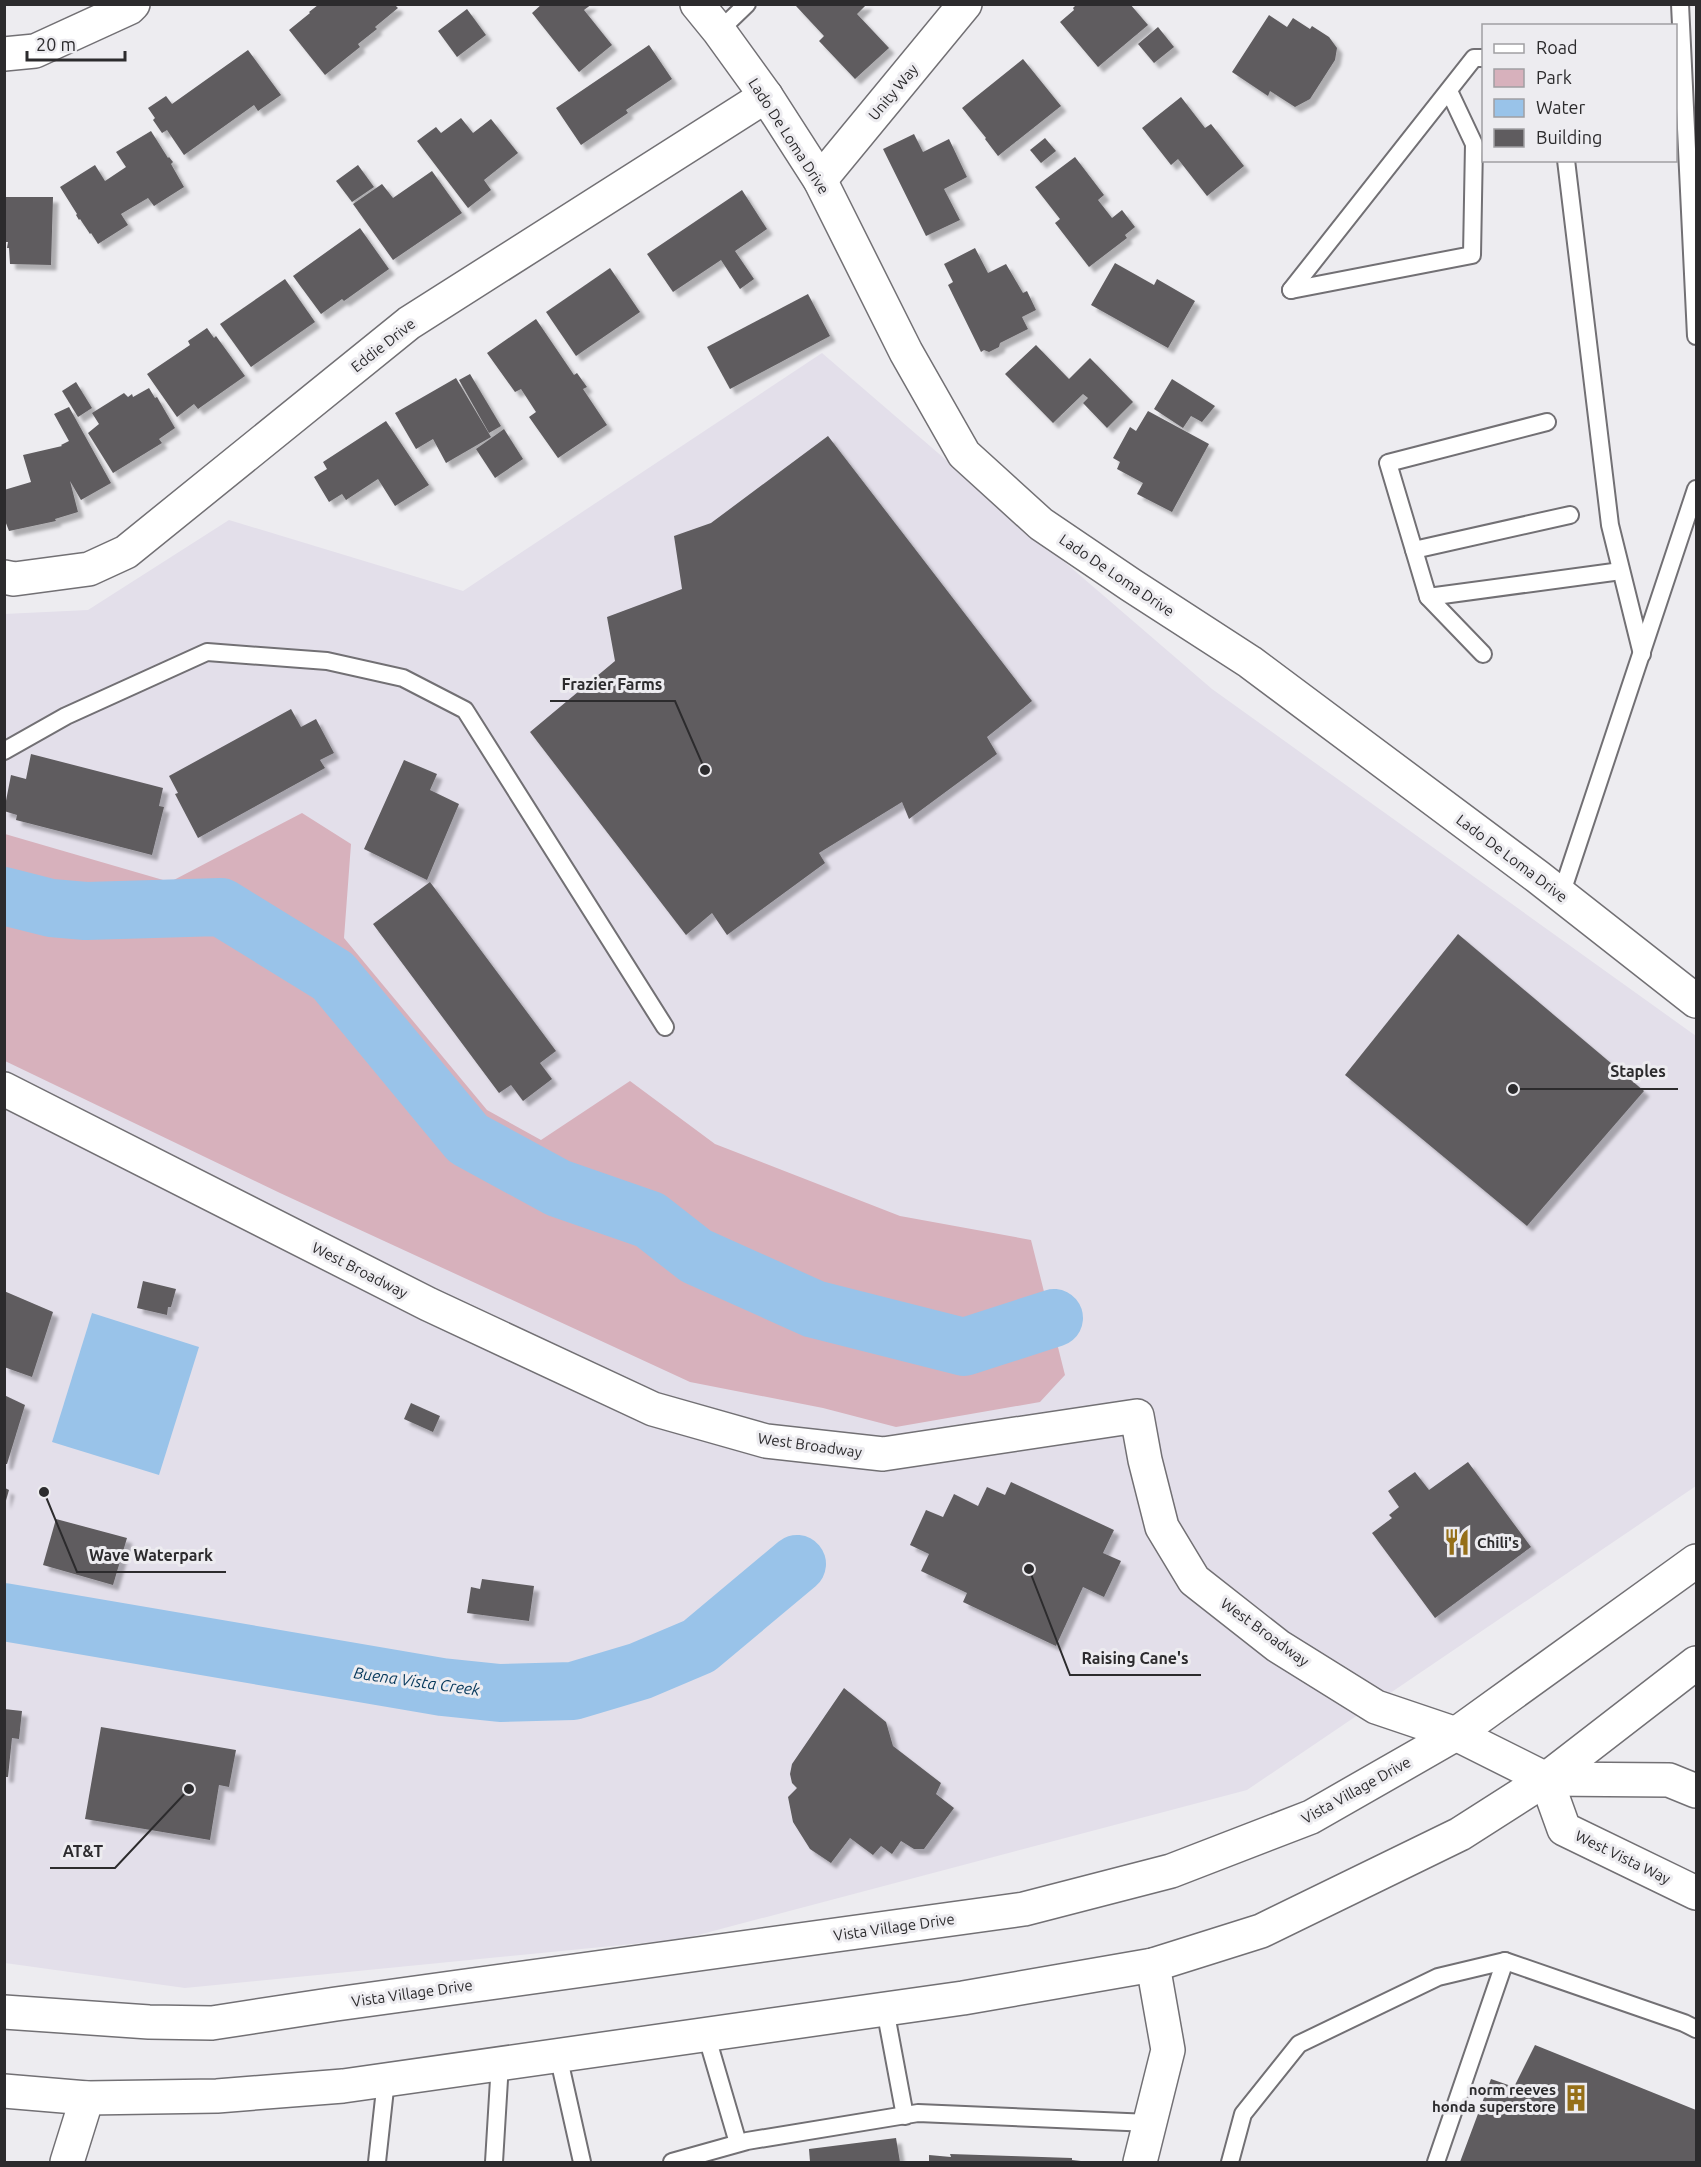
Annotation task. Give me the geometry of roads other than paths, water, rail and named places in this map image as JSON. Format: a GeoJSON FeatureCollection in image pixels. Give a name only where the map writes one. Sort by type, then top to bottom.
{"type":"FeatureCollection","features":[{"type":"Feature","properties":{"kind":"street"},"geometry":{"type":"LineString","coordinates":[[4,54],[35,51],[129,8],[133,4]]}},
{"type":"Feature","properties":{"kind":"street","name":"Lado De Loma Drive"},"geometry":{"type":"LineString","coordinates":[[697,4],[766,96],[820,180],[906,352],[964,454],[1041,524],[1250,662],[1561,895],[1696,1001]]}},
{"type":"Feature","properties":{"kind":"street","name":"Unity Way"},"geometry":{"type":"LineString","coordinates":[[820,180],[965,4]]}},
{"type":"Feature","properties":{"kind":"street","name":"Eddie Drive"},"geometry":{"type":"LineString","coordinates":[[4,577],[14,579],[89,569],[126,552],[409,323],[766,96]]}},
{"type":"Feature","properties":{"kind":"street","name":"West Broadway"},"geometry":{"type":"LineString","coordinates":[[4,1089],[428,1304],[652,1409],[766,1441],[883,1454],[1137,1416],[1145,1460],[1162,1527],[1194,1580],[1278,1646],[1376,1707],[1456,1734]]}},
{"type":"Feature","properties":{"kind":"street","name":"Vista Village Drive"},"geometry":{"type":"LineString","coordinates":[[4,2012],[149,2022],[212,2023],[1024,1909],[1171,1871],[1311,1817],[1456,1734],[1696,1561]]}},
{"type":"Feature","properties":{"kind":"street"},"geometry":{"type":"LineString","coordinates":[[4,2091],[87,2098],[217,2096],[344,2086],[963,1998],[1152,1965],[1261,1931],[1460,1834],[1546,1779],[1696,1663]]}},
{"type":"Feature","properties":{"kind":"street"},"geometry":{"type":"LineString","coordinates":[[1456,1734],[1546,1779],[1669,1780],[1696,1791]]}},
{"type":"Feature","properties":{"kind":"street","name":"West Vista Way"},"geometry":{"type":"LineString","coordinates":[[1546,1779],[1564,1829],[1696,1893]]}},
{"type":"Feature","properties":{"kind":"street"},"geometry":{"type":"LineString","coordinates":[[1140,2163],[1168,2050],[1152,1965]]}},
{"type":"Feature","properties":{"kind":"street"},"geometry":{"type":"LineString","coordinates":[[67,2163],[87,2098]]}},
{"type":"Feature","properties":{"kind":"lane"},"geometry":{"type":"LineString","coordinates":[[719,32],[747,4]]}},
{"type":"Feature","properties":{"kind":"lane"},"geometry":{"type":"LineString","coordinates":[[1680,4],[1696,336]]}},
{"type":"Feature","properties":{"kind":"lane"},"geometry":{"type":"LineString","coordinates":[[1449,91],[1474,144],[1472,255],[1291,290],[1474,58],[1482,58]]}},
{"type":"Feature","properties":{"kind":"lane"},"geometry":{"type":"LineString","coordinates":[[1566,162],[1610,525],[1642,654]]}},
{"type":"Feature","properties":{"kind":"lane"},"geometry":{"type":"LineString","coordinates":[[1483,654],[1428,597],[1388,463],[1547,422]]}},
{"type":"Feature","properties":{"kind":"lane"},"geometry":{"type":"LineString","coordinates":[[1561,895],[1696,489]]}},
{"type":"Feature","properties":{"kind":"lane"},"geometry":{"type":"LineString","coordinates":[[1414,550],[1570,515]]}},
{"type":"Feature","properties":{"kind":"lane"},"geometry":{"type":"LineString","coordinates":[[1428,597],[1621,571]]}},
{"type":"Feature","properties":{"kind":"lane"},"geometry":{"type":"LineString","coordinates":[[4,751],[66,716],[207,652],[327,661],[403,678],[465,710],[664,1027]]}},
{"type":"Feature","properties":{"kind":"lane"},"geometry":{"type":"LineString","coordinates":[[1436,2163],[1505,1961]]}},
{"type":"Feature","properties":{"kind":"lane"},"geometry":{"type":"LineString","coordinates":[[1230,2163],[1243,2114],[1299,2044],[1438,1977],[1505,1961],[1696,2029]]}},
{"type":"Feature","properties":{"kind":"lane"},"geometry":{"type":"LineString","coordinates":[[885,2009],[905,2116]]}},
{"type":"Feature","properties":{"kind":"lane"},"geometry":{"type":"LineString","coordinates":[[706,2034],[738,2143]]}},
{"type":"Feature","properties":{"kind":"lane"},"geometry":{"type":"LineString","coordinates":[[558,2055],[582,2163]]}},
{"type":"Feature","properties":{"kind":"lane"},"geometry":{"type":"LineString","coordinates":[[494,2163],[500,2064]]}},
{"type":"Feature","properties":{"kind":"lane"},"geometry":{"type":"LineString","coordinates":[[377,2163],[386,2080]]}},
{"type":"Feature","properties":{"kind":"lane"},"geometry":{"type":"LineString","coordinates":[[672,2163],[738,2143],[918,2113],[1149,2124]]}},
{"type":"Feature","properties":{"kind":"water"},"geometry":{"type":"Polygon","coordinates":[[[92,1313],[199,1347],[159,1475],[52,1442],[92,1313]]]}},
{"type":"Feature","properties":{"kind":"waterway"},"geometry":{"type":"LineString","coordinates":[[4,896],[51,908],[86,911],[221,907],[333,976],[468,1139],[558,1188],[650,1220],[696,1256],[814,1309],[964,1347],[1054,1318]]}},
{"type":"Feature","properties":{"kind":"waterway","name":"Buena Vista Creek"},"geometry":{"type":"LineString","coordinates":[[4,1612],[442,1687],[500,1693],[573,1691],[640,1671],[699,1646],[797,1564]]}},
{"type":"Feature","properties":{"kind":"place","name":"Frazier Farms"},"geometry":{"type":"Point","coordinates":[705,770]}},
{"type":"Feature","properties":{"kind":"place","name":"Staples"},"geometry":{"type":"Point","coordinates":[1513,1089]}},
{"type":"Feature","properties":{"kind":"place","name":"Wave Waterpark"},"geometry":{"type":"Point","coordinates":[44,1492]}},
{"type":"Feature","properties":{"kind":"place","name":"Chili's"},"geometry":{"type":"Point","coordinates":[1457,1542]}},
{"type":"Feature","properties":{"kind":"place","name":"Raising Cane's"},"geometry":{"type":"Point","coordinates":[1029,1569]}},
{"type":"Feature","properties":{"kind":"place","name":"AT&T"},"geometry":{"type":"Point","coordinates":[189,1789]}},
{"type":"Feature","properties":{"kind":"place","name":"norm reeves honda superstore"},"geometry":{"type":"Point","coordinates":[1576,2098]}}]}
